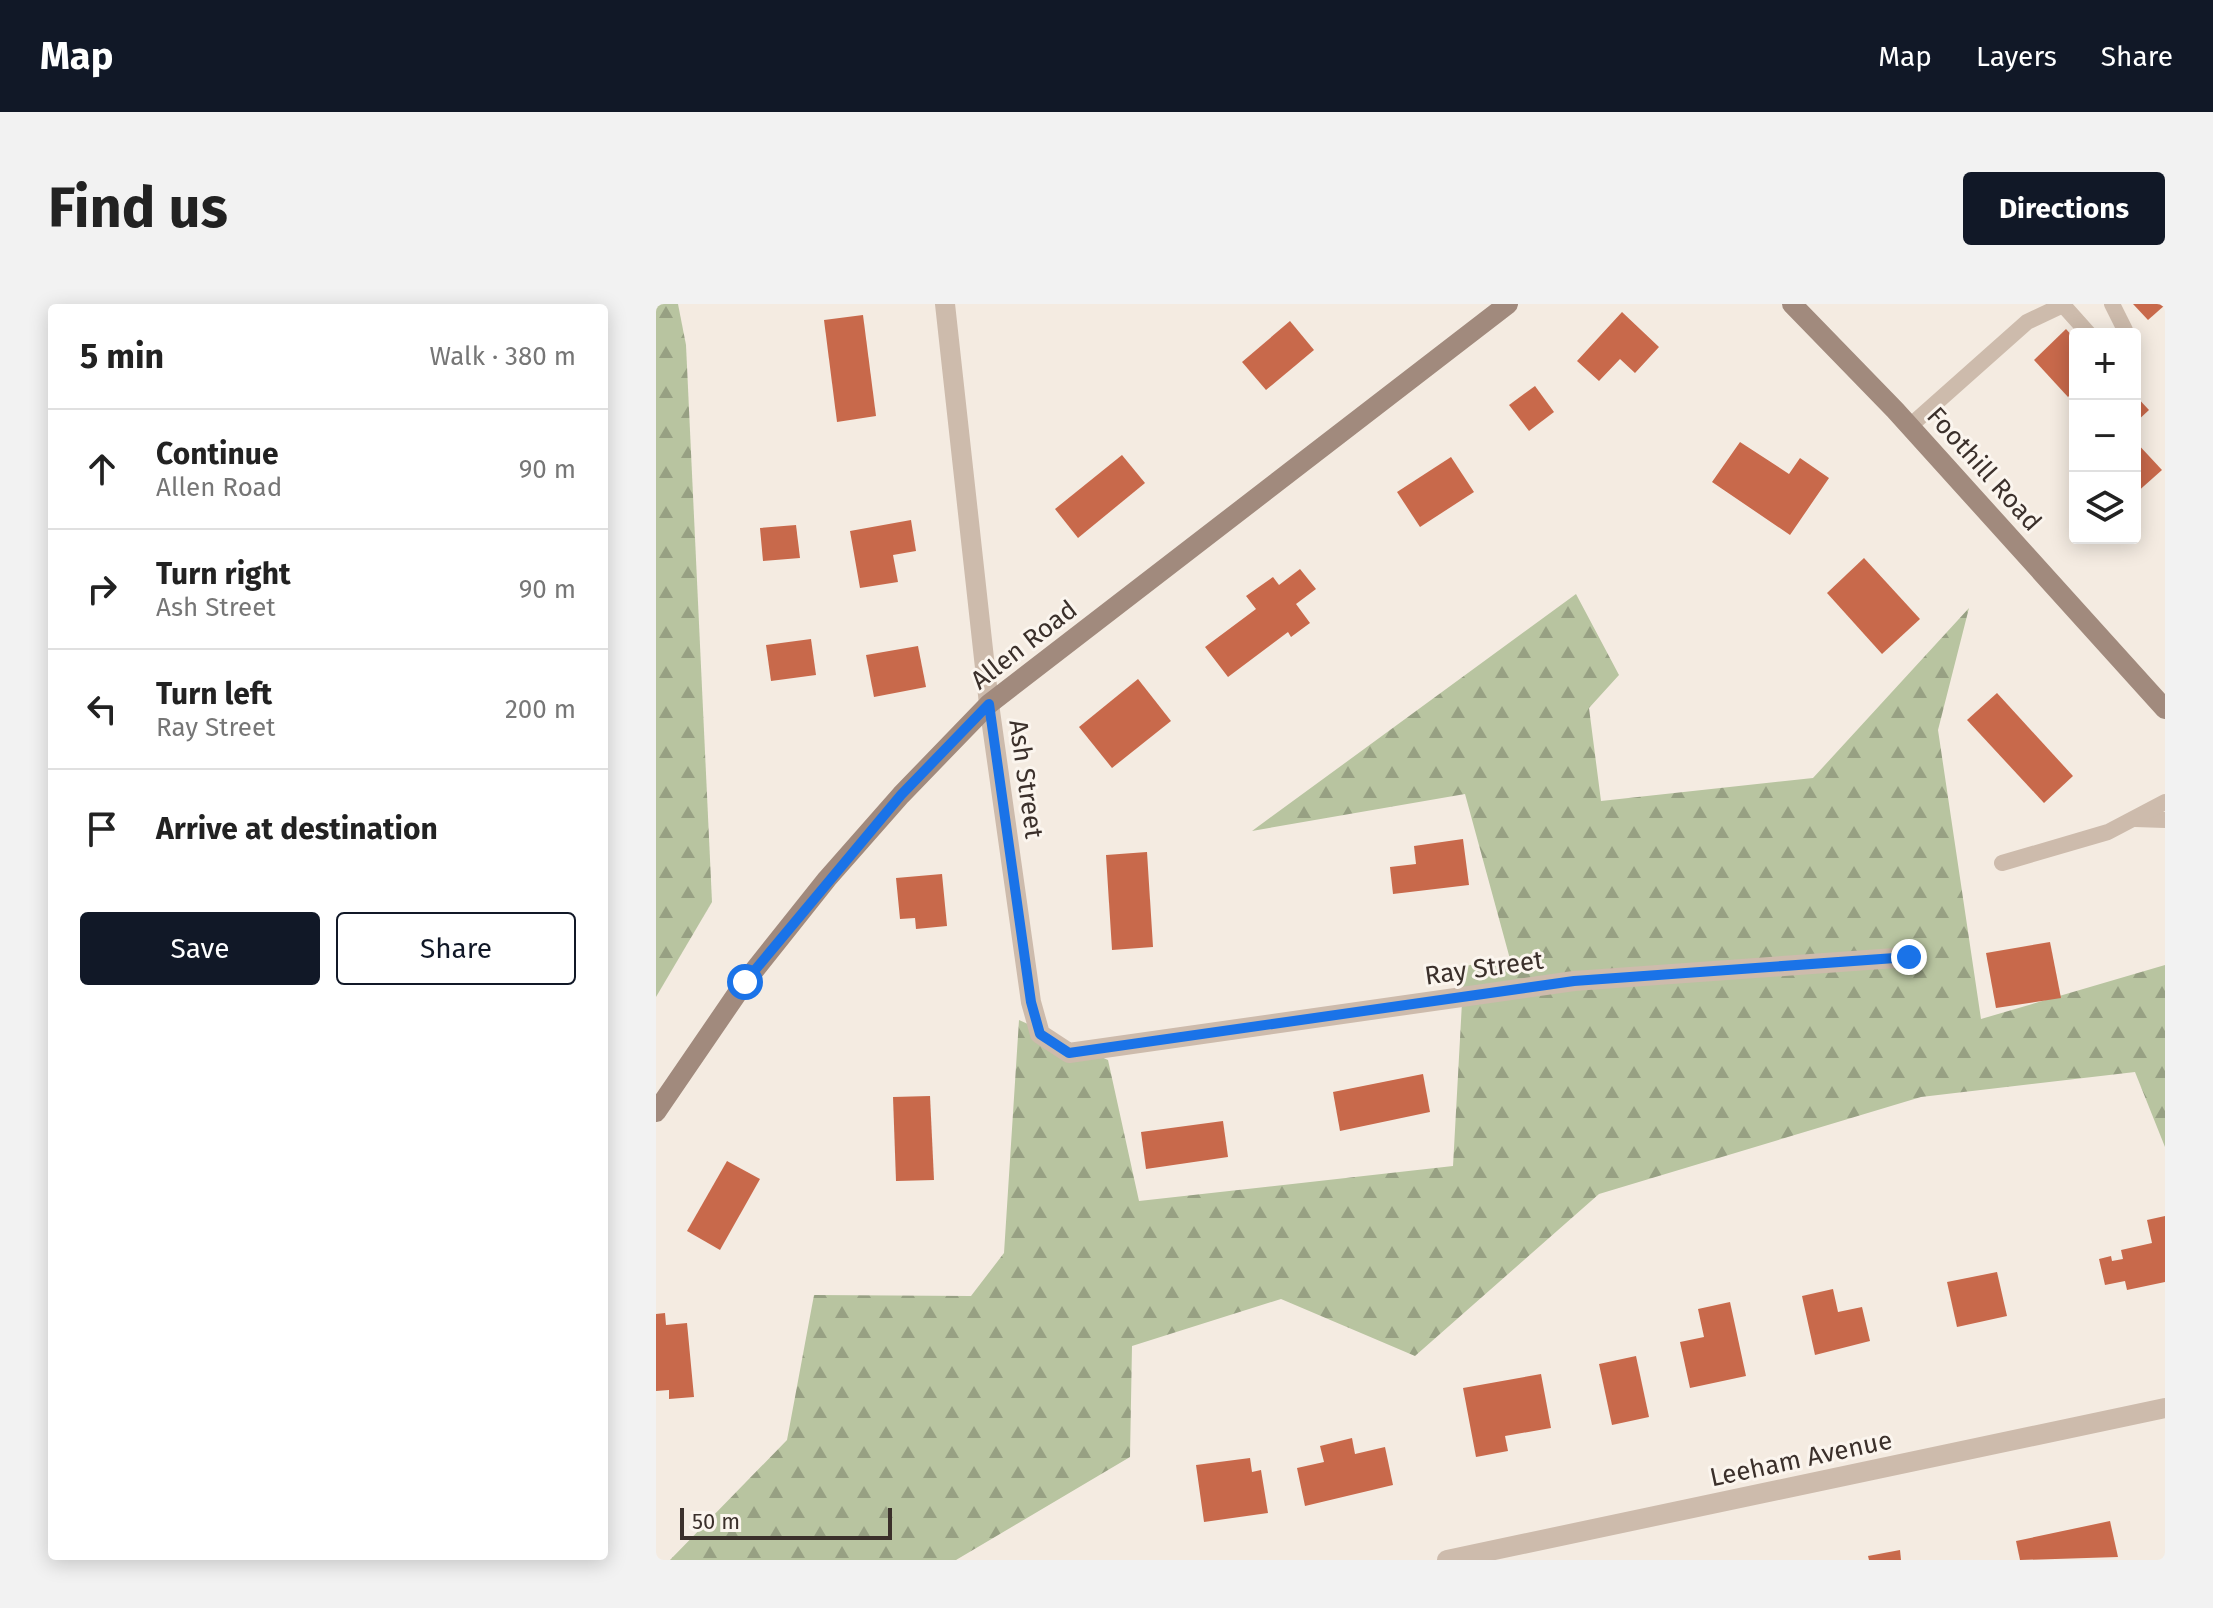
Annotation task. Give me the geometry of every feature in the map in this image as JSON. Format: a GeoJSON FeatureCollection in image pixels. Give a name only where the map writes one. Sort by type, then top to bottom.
{"type":"FeatureCollection","features":[{"type":"Feature","properties":{"kind":"street","name":"Ash Street"},"geometry":{"type":"LineString","coordinates":[[945,304],[989,704],[1031,1002],[1040,1034],[1069,1053]]}},
{"type":"Feature","properties":{"kind":"street","name":"Allen Road"},"geometry":{"type":"LineString","coordinates":[[656,1112],[745,982],[827,879],[901,795],[989,704],[1508,304]]}},
{"type":"Feature","properties":{"kind":"street","name":"Foothill Road"},"geometry":{"type":"LineString","coordinates":[[1792,304],[1910,426],[2165,709]]}},
{"type":"Feature","properties":{"kind":"street","name":"Ray Street"},"geometry":{"type":"LineString","coordinates":[[1069,1053],[1574,981],[1909,957]]}},
{"type":"Feature","properties":{"kind":"street","name":"Leeham Avenue"},"geometry":{"type":"LineString","coordinates":[[1447,1560],[2165,1408]]}},
{"type":"Feature","properties":{"kind":"lane"},"geometry":{"type":"LineString","coordinates":[[1910,426],[2027,322],[2064,304],[2084,328]]}},
{"type":"Feature","properties":{"kind":"lane"},"geometry":{"type":"LineString","coordinates":[[2112,304],[2121,315],[2124,328]]}},
{"type":"Feature","properties":{"kind":"lane"},"geometry":{"type":"LineString","coordinates":[[2002,863],[2108,832],[2165,802]]}},
{"type":"Feature","properties":{"kind":"lane"},"geometry":{"type":"LineString","coordinates":[[2131,819],[2165,820]]}},
{"type":"Feature","properties":{"kind":"green space"},"geometry":{"type":"Polygon","coordinates":[[[656,304],[678,304],[686,345],[712,902],[656,997],[656,304]]]}},
{"type":"Feature","properties":{"kind":"green space"},"geometry":{"type":"Polygon","coordinates":[[[1576,594],[1619,675],[1589,708],[1601,801],[1813,778],[1969,608],[1938,730],[1981,1019],[2165,965],[2165,1147],[2135,1072],[1921,1097],[1599,1194],[1415,1356],[1281,1299],[1132,1346],[1130,1457],[956,1560],[670,1560],[787,1440],[814,1295],[971,1296],[1004,1253],[1019,1020],[1108,1060],[1139,1201],[1453,1166],[1464,966],[1510,959],[1465,794],[1252,831],[1576,594]]]}},
{"type":"Feature","properties":{"kind":"building"},"geometry":{"type":"Polygon","coordinates":[[[2133,304],[2165,304],[2165,305],[2148,320],[2133,304]]]}},
{"type":"Feature","properties":{"kind":"building"},"geometry":{"type":"Polygon","coordinates":[[[1622,312],[1659,347],[1635,373],[1620,359],[1599,381],[1577,361],[1622,312]]]}},
{"type":"Feature","properties":{"kind":"building"},"geometry":{"type":"Polygon","coordinates":[[[863,315],[876,416],[837,422],[824,320],[863,315]]]}},
{"type":"Feature","properties":{"kind":"building"},"geometry":{"type":"Polygon","coordinates":[[[1290,321],[1314,350],[1266,390],[1242,362],[1290,321]]]}},
{"type":"Feature","properties":{"kind":"building"},"geometry":{"type":"Polygon","coordinates":[[[2066,329],[2069,332],[2068,397],[2034,360],[2066,329]]]}},
{"type":"Feature","properties":{"kind":"building"},"geometry":{"type":"Polygon","coordinates":[[[1535,386],[1554,412],[1529,431],[1509,405],[1535,386]]]}},
{"type":"Feature","properties":{"kind":"building"},"geometry":{"type":"Polygon","coordinates":[[[2141,401],[2149,410],[2141,417],[2141,401]]]}},
{"type":"Feature","properties":{"kind":"building"},"geometry":{"type":"Polygon","coordinates":[[[1740,442],[1789,474],[1800,458],[1829,478],[1790,535],[1712,482],[1740,442]]]}},
{"type":"Feature","properties":{"kind":"building"},"geometry":{"type":"Polygon","coordinates":[[[2141,447],[2162,470],[2141,489],[2141,447]]]}},
{"type":"Feature","properties":{"kind":"building"},"geometry":{"type":"Polygon","coordinates":[[[1122,455],[1145,483],[1078,538],[1055,509],[1122,455]]]}},
{"type":"Feature","properties":{"kind":"building"},"geometry":{"type":"Polygon","coordinates":[[[1451,457],[1474,492],[1420,527],[1397,492],[1451,457]]]}},
{"type":"Feature","properties":{"kind":"building"},"geometry":{"type":"Polygon","coordinates":[[[911,520],[916,551],[893,555],[898,582],[860,588],[850,531],[911,520]]]}},
{"type":"Feature","properties":{"kind":"building"},"geometry":{"type":"Polygon","coordinates":[[[796,525],[800,558],[763,561],[760,528],[796,525]]]}},
{"type":"Feature","properties":{"kind":"building"},"geometry":{"type":"Polygon","coordinates":[[[1864,558],[1920,619],[1882,654],[1827,593],[1864,558]]]}},
{"type":"Feature","properties":{"kind":"building"},"geometry":{"type":"Polygon","coordinates":[[[1300,569],[1316,589],[1296,604],[1310,623],[1291,637],[1288,632],[1228,677],[1205,647],[1256,609],[1246,596],[1273,577],[1279,585],[1300,569]]]}},
{"type":"Feature","properties":{"kind":"building"},"geometry":{"type":"Polygon","coordinates":[[[811,639],[816,675],[771,681],[766,645],[811,639]]]}},
{"type":"Feature","properties":{"kind":"building"},"geometry":{"type":"Polygon","coordinates":[[[918,646],[926,687],[874,697],[866,655],[918,646]]]}},
{"type":"Feature","properties":{"kind":"building"},"geometry":{"type":"Polygon","coordinates":[[[1138,679],[1171,721],[1112,768],[1079,727],[1138,679]]]}},
{"type":"Feature","properties":{"kind":"building"},"geometry":{"type":"Polygon","coordinates":[[[1997,693],[2073,776],[2044,803],[1967,720],[1997,693]]]}},
{"type":"Feature","properties":{"kind":"building"},"geometry":{"type":"Polygon","coordinates":[[[1463,839],[1469,885],[1393,894],[1390,867],[1416,864],[1414,846],[1463,839]]]}},
{"type":"Feature","properties":{"kind":"building"},"geometry":{"type":"Polygon","coordinates":[[[1147,852],[1153,947],[1112,950],[1106,855],[1147,852]]]}},
{"type":"Feature","properties":{"kind":"building"},"geometry":{"type":"Polygon","coordinates":[[[942,874],[947,926],[916,929],[915,918],[900,919],[896,878],[942,874]]]}},
{"type":"Feature","properties":{"kind":"building"},"geometry":{"type":"Polygon","coordinates":[[[2050,942],[2061,998],[1996,1008],[1986,953],[2050,942]]]}},
{"type":"Feature","properties":{"kind":"building"},"geometry":{"type":"Polygon","coordinates":[[[1423,1074],[1430,1112],[1340,1131],[1333,1092],[1423,1074]]]}},
{"type":"Feature","properties":{"kind":"building"},"geometry":{"type":"Polygon","coordinates":[[[930,1096],[934,1180],[896,1181],[893,1097],[930,1096]]]}},
{"type":"Feature","properties":{"kind":"building"},"geometry":{"type":"Polygon","coordinates":[[[1223,1121],[1228,1157],[1146,1169],[1141,1132],[1223,1121]]]}},
{"type":"Feature","properties":{"kind":"building"},"geometry":{"type":"Polygon","coordinates":[[[727,1161],[760,1179],[720,1250],[687,1231],[727,1161]]]}},
{"type":"Feature","properties":{"kind":"building"},"geometry":{"type":"Polygon","coordinates":[[[2165,1216],[2165,1282],[2127,1290],[2125,1281],[2105,1285],[2099,1259],[2111,1256],[2112,1261],[2123,1259],[2121,1250],[2152,1243],[2147,1220],[2165,1216]]]}},
{"type":"Feature","properties":{"kind":"building"},"geometry":{"type":"Polygon","coordinates":[[[1997,1272],[2007,1316],[1957,1327],[1947,1282],[1997,1272]]]}},
{"type":"Feature","properties":{"kind":"building"},"geometry":{"type":"Polygon","coordinates":[[[1833,1289],[1838,1312],[1862,1307],[1870,1341],[1815,1355],[1802,1296],[1833,1289]]]}},
{"type":"Feature","properties":{"kind":"building"},"geometry":{"type":"Polygon","coordinates":[[[1730,1302],[1746,1376],[1690,1388],[1680,1342],[1704,1337],[1698,1309],[1730,1302]]]}},
{"type":"Feature","properties":{"kind":"building"},"geometry":{"type":"Polygon","coordinates":[[[665,1313],[666,1325],[687,1323],[694,1397],[669,1399],[669,1390],[656,1391],[656,1314],[665,1313]]]}},
{"type":"Feature","properties":{"kind":"building"},"geometry":{"type":"Polygon","coordinates":[[[1636,1356],[1649,1417],[1612,1425],[1599,1364],[1636,1356]]]}},
{"type":"Feature","properties":{"kind":"building"},"geometry":{"type":"Polygon","coordinates":[[[1541,1374],[1551,1428],[1505,1436],[1508,1451],[1476,1457],[1463,1388],[1541,1374]]]}},
{"type":"Feature","properties":{"kind":"building"},"geometry":{"type":"Polygon","coordinates":[[[1352,1438],[1355,1454],[1385,1447],[1393,1485],[1305,1506],[1297,1468],[1324,1462],[1320,1446],[1352,1438]]]}},
{"type":"Feature","properties":{"kind":"building"},"geometry":{"type":"Polygon","coordinates":[[[1250,1458],[1252,1472],[1261,1470],[1268,1513],[1204,1522],[1196,1465],[1250,1458]]]}},
{"type":"Feature","properties":{"kind":"building"},"geometry":{"type":"Polygon","coordinates":[[[2110,1521],[2118,1557],[2020,1560],[2016,1541],[2110,1521]]]}},
{"type":"Feature","properties":{"kind":"building"},"geometry":{"type":"Polygon","coordinates":[[[1900,1550],[1901,1560],[1869,1560],[1868,1556],[1900,1550]]]}},
{"type":"Feature","properties":{"kind":"route"},"geometry":{"type":"LineString","coordinates":[[745,982],[827,879],[901,795],[989,704],[1031,1002],[1040,1034],[1069,1053],[1574,981],[1909,957]]}}]}
